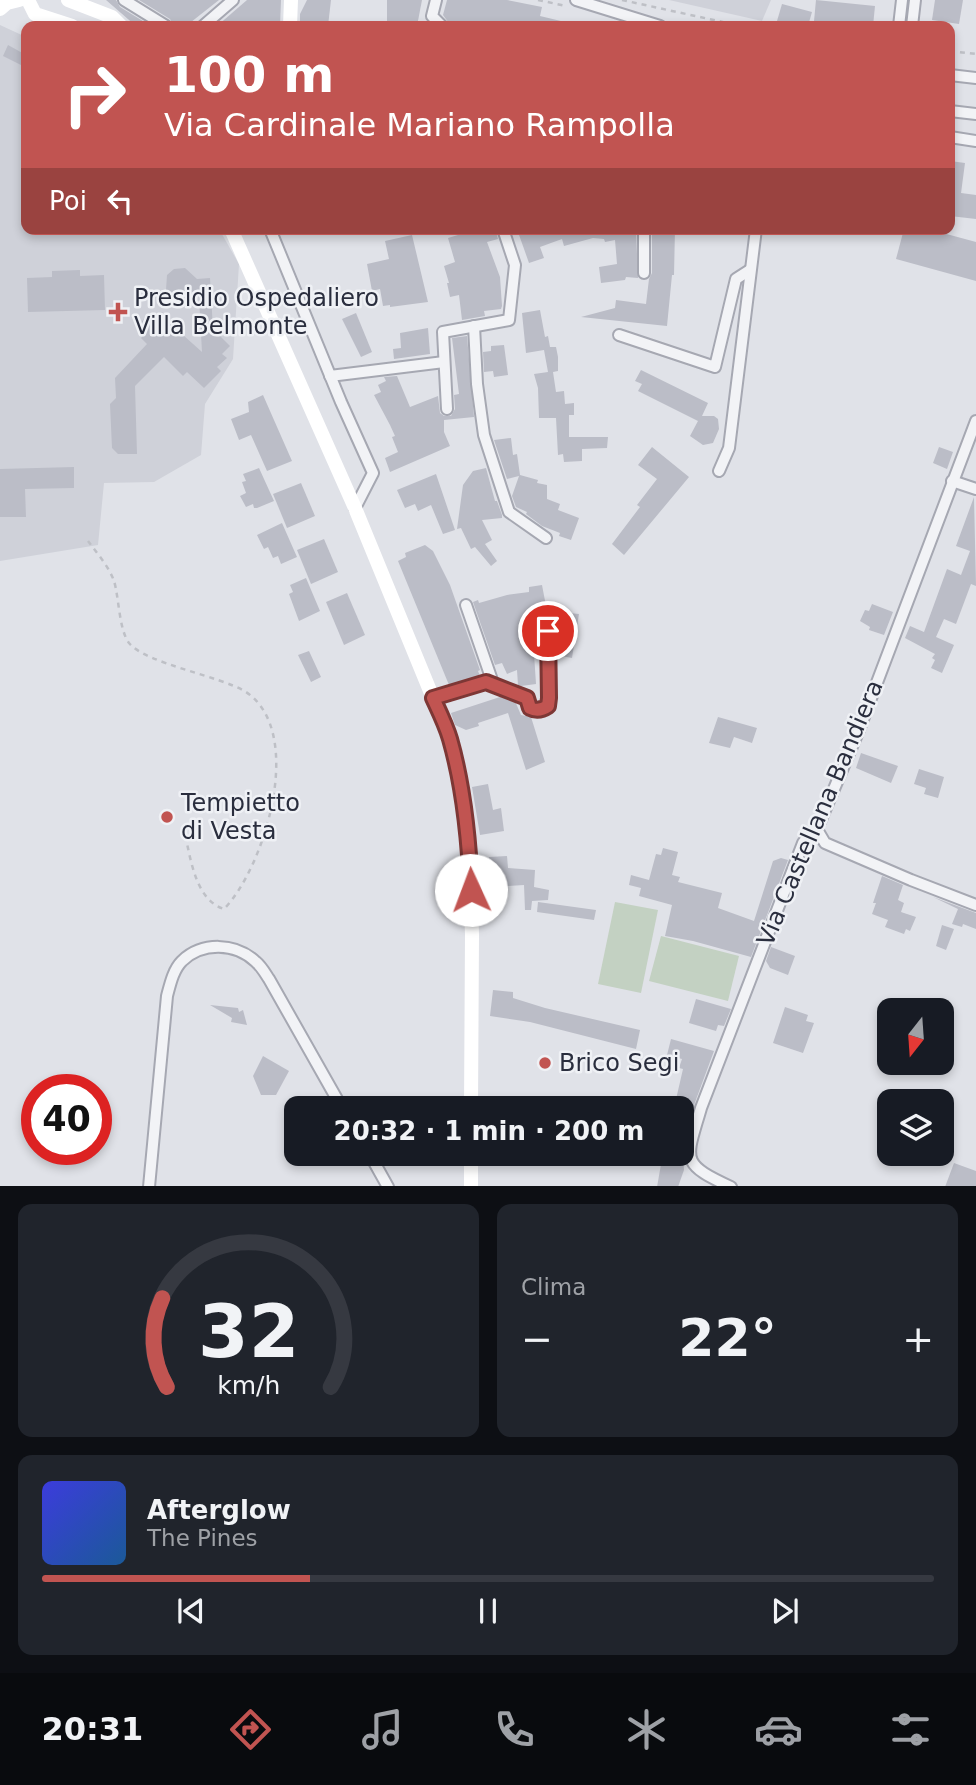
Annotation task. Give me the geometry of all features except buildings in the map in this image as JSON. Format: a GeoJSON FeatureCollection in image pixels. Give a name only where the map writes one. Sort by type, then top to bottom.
{"type":"FeatureCollection","features":[{"type":"Feature","properties":{"kind":"street"},"geometry":{"type":"LineString","coordinates":[[0,9],[7,3],[19,0]]}},
{"type":"Feature","properties":{"kind":"street"},"geometry":{"type":"LineString","coordinates":[[27,0],[35,14],[57,21]]}},
{"type":"Feature","properties":{"kind":"street"},"geometry":{"type":"LineString","coordinates":[[68,0],[116,21]]}},
{"type":"Feature","properties":{"kind":"street"},"geometry":{"type":"LineString","coordinates":[[124,0],[158,21]]}},
{"type":"Feature","properties":{"kind":"street"},"geometry":{"type":"LineString","coordinates":[[209,21],[233,0]]}},
{"type":"Feature","properties":{"kind":"street"},"geometry":{"type":"LineString","coordinates":[[290,21],[291,0]]}},
{"type":"Feature","properties":{"kind":"street"},"geometry":{"type":"LineString","coordinates":[[436,0],[432,16],[437,21]]}},
{"type":"Feature","properties":{"kind":"street"},"geometry":{"type":"LineString","coordinates":[[576,0],[600,3],[647,21]]}},
{"type":"Feature","properties":{"kind":"street"},"geometry":{"type":"LineString","coordinates":[[900,21],[902,0]]}},
{"type":"Feature","properties":{"kind":"street"},"geometry":{"type":"LineString","coordinates":[[913,21],[915,0]]}},
{"type":"Feature","properties":{"kind":"street"},"geometry":{"type":"LineString","coordinates":[[955,76],[976,78]]}},
{"type":"Feature","properties":{"kind":"street"},"geometry":{"type":"LineString","coordinates":[[955,112],[976,114]]}},
{"type":"Feature","properties":{"kind":"street"},"geometry":{"type":"LineString","coordinates":[[955,138],[976,141]]}},
{"type":"Feature","properties":{"kind":"street"},"geometry":{"type":"LineString","coordinates":[[234,235],[355,508],[449,737],[463,797],[469,846],[472,935],[471,1096]]}},
{"type":"Feature","properties":{"kind":"street"},"geometry":{"type":"LineString","coordinates":[[272,235],[373,473],[355,508]]}},
{"type":"Feature","properties":{"kind":"street"},"geometry":{"type":"LineString","coordinates":[[447,409],[443,332],[509,320],[515,265],[505,235]]}},
{"type":"Feature","properties":{"kind":"street"},"geometry":{"type":"LineString","coordinates":[[644,235],[644,273]]}},
{"type":"Feature","properties":{"kind":"street"},"geometry":{"type":"LineString","coordinates":[[719,471],[729,448],[754,235]]}},
{"type":"Feature","properties":{"kind":"street"},"geometry":{"type":"LineString","coordinates":[[619,335],[715,368],[736,279],[750,270]]}},
{"type":"Feature","properties":{"kind":"street"},"geometry":{"type":"LineString","coordinates":[[474,326],[477,384],[484,435],[509,512],[547,538]]}},
{"type":"Feature","properties":{"kind":"street"},"geometry":{"type":"LineString","coordinates":[[330,376],[444,362]]}},
{"type":"Feature","properties":{"kind":"street","name":"Via Castellana Bandiera"},"geometry":{"type":"LineString","coordinates":[[731,1186],[701,1173],[692,1163],[690,1145],[701,1108],[783,890],[803,843],[820,822],[859,730],[976,421]]}},
{"type":"Feature","properties":{"kind":"street"},"geometry":{"type":"LineString","coordinates":[[952,481],[976,489]]}},
{"type":"Feature","properties":{"kind":"street"},"geometry":{"type":"LineString","coordinates":[[466,605],[494,686]]}},
{"type":"Feature","properties":{"kind":"street"},"geometry":{"type":"LineString","coordinates":[[433,698],[486,682],[527,698],[533,710],[548,706],[550,612]]}},
{"type":"Feature","properties":{"kind":"street"},"geometry":{"type":"LineString","coordinates":[[815,826],[825,843],[976,905]]}},
{"type":"Feature","properties":{"kind":"street"},"geometry":{"type":"LineString","coordinates":[[149,1186],[167,996],[172,977],[180,962],[202,948],[218,946],[236,950],[255,960],[269,979],[335,1096]]}},
{"type":"Feature","properties":{"kind":"street"},"geometry":{"type":"LineString","coordinates":[[376,1166],[388,1186]]}},
{"type":"Feature","properties":{"kind":"street"},"geometry":{"type":"LineString","coordinates":[[471,1166],[471,1186]]}},
{"type":"Feature","properties":{"kind":"path"},"geometry":{"type":"LineString","coordinates":[[622,0],[718,21]]}},
{"type":"Feature","properties":{"kind":"path"},"geometry":{"type":"LineString","coordinates":[[955,52],[976,54]]}},
{"type":"Feature","properties":{"kind":"path"},"geometry":{"type":"LineString","coordinates":[[88,541],[114,580],[129,643],[147,655],[245,692],[265,709],[275,736],[278,765],[266,827],[245,878],[224,909],[215,906],[203,892],[195,874],[182,822]]}},
{"type":"Feature","properties":{"kind":"shaded area"},"geometry":{"type":"Polygon","coordinates":[[[669,0],[771,0],[762,21],[669,0]]]}},
{"type":"Feature","properties":{"kind":"shaded area","name":"Presidio Ospedaliero Villa Belmonte"},"geometry":{"type":"Polygon","coordinates":[[[0,25],[21,35],[21,235],[222,235],[239,264],[233,359],[205,404],[201,455],[154,482],[104,483],[98,545],[0,561],[0,25]]]}},
{"type":"Feature","properties":{"kind":"green space"},"geometry":{"type":"Polygon","coordinates":[[[615,902],[658,910],[641,993],[598,984],[615,902]]]}},
{"type":"Feature","properties":{"kind":"green space"},"geometry":{"type":"Polygon","coordinates":[[[661,936],[739,956],[728,1001],[649,981],[661,936]]]}},
{"type":"Feature","properties":{"kind":"place","name":"Presidio Ospedaliero Villa Belmonte"},"geometry":{"type":"Point","coordinates":[118,312]}},
{"type":"Feature","properties":{"kind":"place","name":"Tempietto di Vesta"},"geometry":{"type":"Point","coordinates":[167,817]}},
{"type":"Feature","properties":{"kind":"place","name":"Brico Segi"},"geometry":{"type":"Point","coordinates":[545,1063]}},
{"type":"Feature","properties":{"kind":"route"},"geometry":{"type":"LineString","coordinates":[[471,890],[463,797],[449,737],[433,698],[486,682],[527,698],[533,710],[543,709],[548,706],[549,698],[548,631]]}}]}
